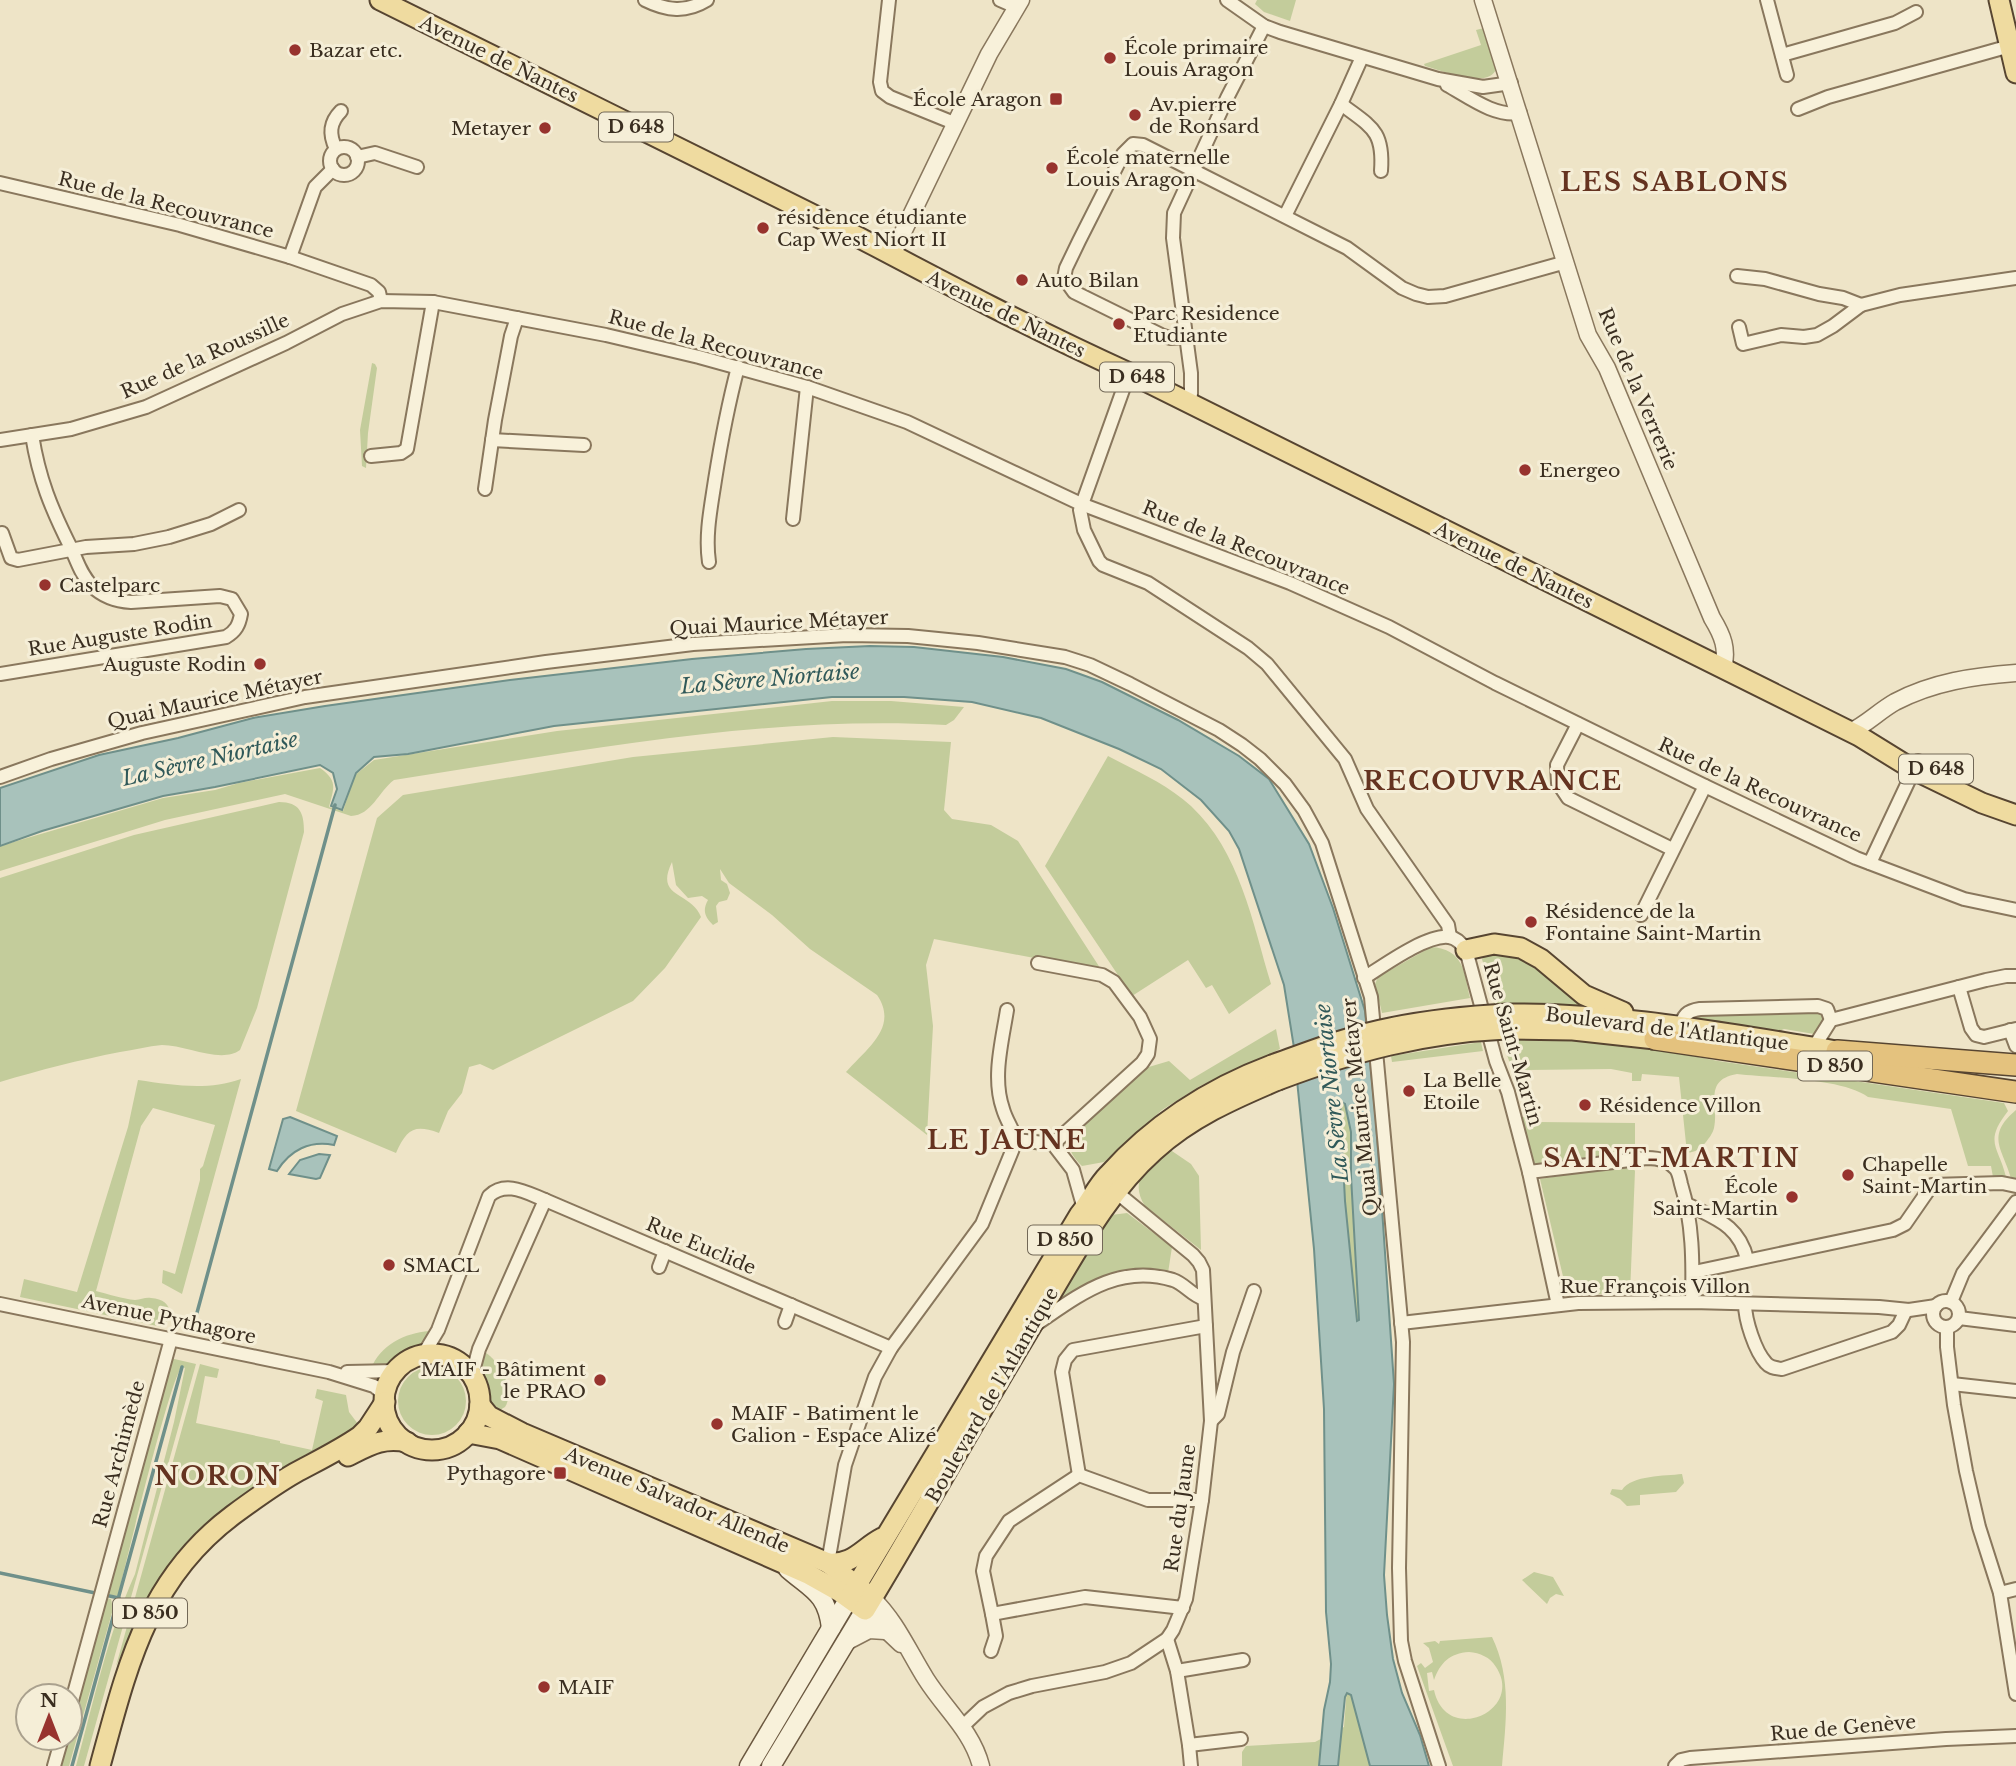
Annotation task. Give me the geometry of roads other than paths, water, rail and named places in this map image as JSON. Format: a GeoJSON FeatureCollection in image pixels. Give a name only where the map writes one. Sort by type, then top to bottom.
{"type":"FeatureCollection","features":[{"type":"Feature","properties":{"kind":"highway","name":"Boulevard de l'Atlantique"},"geometry":{"type":"LineString","coordinates":[[1666,1031],[2016,1092]]}},
{"type":"Feature","properties":{"kind":"highway","name":"Boulevard de l'Atlantique"},"geometry":{"type":"LineString","coordinates":[[1837,1051],[1896,1063],[2016,1080]]}},
{"type":"Feature","properties":{"kind":"highway"},"geometry":{"type":"LineString","coordinates":[[1837,1051],[2016,1065]]}},
{"type":"Feature","properties":{"kind":"main road","name":"Avenue de Nantes"},"geometry":{"type":"LineString","coordinates":[[380,0],[891,255],[1047,336],[1129,373],[1916,765]]}},
{"type":"Feature","properties":{"kind":"main road"},"geometry":{"type":"LineString","coordinates":[[1999,0],[2014,58]]}},
{"type":"Feature","properties":{"kind":"main road","name":"Avenue de Nantes"},"geometry":{"type":"LineString","coordinates":[[1855,734],[1880,743],[1982,803],[2012,813]]}},
{"type":"Feature","properties":{"kind":"main road"},"geometry":{"type":"LineString","coordinates":[[1466,950],[1494,944],[1521,948],[1541,959],[1594,1001],[1666,1031]]}},
{"type":"Feature","properties":{"kind":"main road","name":"Boulevard de l'Atlantique"},"geometry":{"type":"LineString","coordinates":[[749,1766],[1105,1177],[1156,1128],[1205,1095],[1241,1076],[1275,1072],[1381,1046],[1506,1022],[1573,1030],[1666,1031],[1837,1051]]}},
{"type":"Feature","properties":{"kind":"main road","name":"Boulevard de l'Atlantique"},"geometry":{"type":"LineString","coordinates":[[771,1766],[1029,1329],[1115,1191],[1152,1152],[1194,1119],[1237,1097],[1275,1072]]}},
{"type":"Feature","properties":{"kind":"main road"},"geometry":{"type":"LineString","coordinates":[[423,1355],[451,1357],[472,1375],[479,1390],[478,1418],[468,1433],[454,1444],[440,1449],[424,1448],[407,1442],[391,1425],[385,1399],[390,1380],[396,1371],[405,1362],[423,1355]]}},
{"type":"Feature","properties":{"kind":"main road","name":"D 850"},"geometry":{"type":"LineString","coordinates":[[100,1766],[131,1655],[155,1605],[174,1577],[204,1540],[234,1514],[292,1475],[360,1436],[368,1428],[385,1399]]}},
{"type":"Feature","properties":{"kind":"main road","name":"Avenue Salvador Allende"},"geometry":{"type":"LineString","coordinates":[[480,1405],[493,1419],[546,1445],[828,1563],[853,1592],[869,1604]]}},
{"type":"Feature","properties":{"kind":"main road","name":"Avenue Salvador Allende"},"geometry":{"type":"LineString","coordinates":[[468,1433],[500,1439],[853,1592]]}},
{"type":"Feature","properties":{"kind":"main road","name":"D 850"},"geometry":{"type":"LineString","coordinates":[[259,1498],[293,1484],[371,1443],[386,1439],[407,1442]]}},
{"type":"Feature","properties":{"kind":"main road","name":"Boulevard de l'Atlantique"},"geometry":{"type":"LineString","coordinates":[[828,1563],[841,1564],[851,1560],[867,1546],[887,1535]]}},
{"type":"Feature","properties":{"kind":"main road"},"geometry":{"type":"LineString","coordinates":[[775,1559],[821,1596],[827,1606],[831,1628]]}},
{"type":"Feature","properties":{"kind":"street"},"geometry":{"type":"LineString","coordinates":[[645,0],[663,8],[688,9],[707,0]]}},
{"type":"Feature","properties":{"kind":"street"},"geometry":{"type":"LineString","coordinates":[[889,0],[880,82],[882,91],[890,97],[954,123]]}},
{"type":"Feature","properties":{"kind":"street"},"geometry":{"type":"LineString","coordinates":[[891,255],[989,54],[1019,4],[1000,0]]}},
{"type":"Feature","properties":{"kind":"street"},"geometry":{"type":"LineString","coordinates":[[1227,0],[1264,26],[1362,57],[1438,79],[1483,87],[1511,83]]}},
{"type":"Feature","properties":{"kind":"street"},"geometry":{"type":"LineString","coordinates":[[1244,12],[1250,0]]}},
{"type":"Feature","properties":{"kind":"street","name":"Rue de la Verrerie"},"geometry":{"type":"LineString","coordinates":[[1483,0],[1588,335],[1606,368],[1719,630],[1726,649],[1723,669]]}},
{"type":"Feature","properties":{"kind":"street"},"geometry":{"type":"LineString","coordinates":[[1767,0],[1787,75]]}},
{"type":"Feature","properties":{"kind":"street"},"geometry":{"type":"LineString","coordinates":[[1782,55],[1895,23],[1916,12]]}},
{"type":"Feature","properties":{"kind":"street"},"geometry":{"type":"LineString","coordinates":[[1187,402],[1192,385],[1172,227],[1178,200],[1264,26]]}},
{"type":"Feature","properties":{"kind":"street"},"geometry":{"type":"LineString","coordinates":[[1284,216],[1362,57]]}},
{"type":"Feature","properties":{"kind":"street"},"geometry":{"type":"LineString","coordinates":[[1798,109],[1828,97],[2014,58]]}},
{"type":"Feature","properties":{"kind":"street"},"geometry":{"type":"LineString","coordinates":[[1438,79],[1491,109],[1520,113]]}},
{"type":"Feature","properties":{"kind":"street"},"geometry":{"type":"LineString","coordinates":[[1341,104],[1377,131],[1383,152],[1381,171]]}},
{"type":"Feature","properties":{"kind":"street"},"geometry":{"type":"LineString","coordinates":[[336,149],[330,130],[335,117],[341,111]]}},
{"type":"Feature","properties":{"kind":"street"},"geometry":{"type":"LineString","coordinates":[[1186,337],[1170,338],[1161,335],[1074,292],[1064,278],[1079,241],[1129,146],[1138,143],[1356,253],[1409,292],[1428,297],[1445,296],[1566,262]]}},
{"type":"Feature","properties":{"kind":"street"},"geometry":{"type":"LineString","coordinates":[[348,148],[357,157],[357,165],[348,174],[340,174],[333,169],[330,161],[336,149],[348,148]]}},
{"type":"Feature","properties":{"kind":"street"},"geometry":{"type":"LineString","coordinates":[[357,157],[375,153],[417,167]]}},
{"type":"Feature","properties":{"kind":"street"},"geometry":{"type":"LineString","coordinates":[[290,257],[315,187],[333,169]]}},
{"type":"Feature","properties":{"kind":"street","name":"Rue de la Recouvrance"},"geometry":{"type":"LineString","coordinates":[[0,183],[180,225],[290,257],[371,285],[379,292],[381,302],[433,302],[606,335],[738,367],[874,410],[935,435],[1081,504],[1290,583],[1389,627],[1704,786],[1870,863],[1964,899],[2016,909]]}},
{"type":"Feature","properties":{"kind":"street"},"geometry":{"type":"LineString","coordinates":[[1737,276],[1765,279],[1861,305]]}},
{"type":"Feature","properties":{"kind":"street"},"geometry":{"type":"LineString","coordinates":[[1738,327],[1743,344],[1781,335],[1817,335],[1861,305],[1900,295],[2016,278]]}},
{"type":"Feature","properties":{"kind":"street","name":"Rue de la Roussille"},"geometry":{"type":"LineString","coordinates":[[0,440],[71,429],[146,407],[286,343],[342,314],[381,302]]}},
{"type":"Feature","properties":{"kind":"street"},"geometry":{"type":"LineString","coordinates":[[372,456],[401,453],[407,449],[433,302]]}},
{"type":"Feature","properties":{"kind":"street"},"geometry":{"type":"LineString","coordinates":[[485,489],[511,336],[517,318]]}},
{"type":"Feature","properties":{"kind":"street"},"geometry":{"type":"LineString","coordinates":[[709,562],[709,517],[723,430],[738,367]]}},
{"type":"Feature","properties":{"kind":"street"},"geometry":{"type":"LineString","coordinates":[[1129,373],[1081,504],[1080,516],[1084,530],[1103,565],[1148,583],[1248,648],[1267,664],[1345,759],[1363,803],[1448,925],[1450,937],[1425,942],[1364,978]]}},
{"type":"Feature","properties":{"kind":"street"},"geometry":{"type":"LineString","coordinates":[[793,519],[807,387]]}},
{"type":"Feature","properties":{"kind":"street","name":"Rue Auguste Rodin"},"geometry":{"type":"LineString","coordinates":[[0,674],[226,637],[234,632],[241,614],[232,599],[220,596],[131,602],[107,597],[98,591],[85,577],[48,502],[32,435]]}},
{"type":"Feature","properties":{"kind":"street"},"geometry":{"type":"LineString","coordinates":[[492,440],[584,445]]}},
{"type":"Feature","properties":{"kind":"street"},"geometry":{"type":"LineString","coordinates":[[2,533],[8,554],[14,560],[169,537],[211,524],[239,510]]}},
{"type":"Feature","properties":{"kind":"street","name":"Quai Maurice Métayer"},"geometry":{"type":"LineString","coordinates":[[0,777],[142,733],[292,700],[546,662],[693,645],[848,635],[908,636],[1026,650],[1078,661],[1130,684],[1219,730],[1260,759],[1295,797],[1322,843],[1374,1014],[1401,1323],[1403,1380],[1400,1631],[1405,1661],[1439,1766]]}},
{"type":"Feature","properties":{"kind":"street"},"geometry":{"type":"LineString","coordinates":[[1855,734],[1898,700],[1964,679],[2016,673]]}},
{"type":"Feature","properties":{"kind":"street"},"geometry":{"type":"LineString","coordinates":[[1880,743],[1875,728],[1882,711]]}},
{"type":"Feature","properties":{"kind":"street"},"geometry":{"type":"LineString","coordinates":[[1578,724],[1558,765],[1558,783],[1568,798],[1672,849]]}},
{"type":"Feature","properties":{"kind":"street"},"geometry":{"type":"LineString","coordinates":[[1870,863],[1916,765]]}},
{"type":"Feature","properties":{"kind":"street"},"geometry":{"type":"LineString","coordinates":[[1641,915],[1704,786]]}},
{"type":"Feature","properties":{"kind":"street","name":"Rue Saint-Martin"},"geometry":{"type":"LineString","coordinates":[[1450,937],[1461,943],[1466,950],[1496,1061],[1508,1093],[1529,1172],[1558,1305]]}},
{"type":"Feature","properties":{"kind":"street"},"geometry":{"type":"LineString","coordinates":[[1038,962],[1110,978],[1132,1004],[1150,1039],[1148,1054],[1142,1063],[1052,1144]]}},
{"type":"Feature","properties":{"kind":"street"},"geometry":{"type":"LineString","coordinates":[[1814,1047],[1831,1020],[1959,987],[2016,976]]}},
{"type":"Feature","properties":{"kind":"street"},"geometry":{"type":"LineString","coordinates":[[1959,987],[1971,1028],[1976,1035],[1984,1037],[2013,1029],[2016,1046]]}},
{"type":"Feature","properties":{"kind":"street"},"geometry":{"type":"LineString","coordinates":[[1666,1031],[1688,1010],[1700,1009],[1818,1006],[1827,1009],[1831,1020]]}},
{"type":"Feature","properties":{"kind":"street"},"geometry":{"type":"LineString","coordinates":[[828,1563],[845,1465],[875,1377],[891,1348],[982,1224],[1016,1140],[998,1089],[998,1069],[1007,1010]]}},
{"type":"Feature","properties":{"kind":"street"},"geometry":{"type":"LineString","coordinates":[[1016,1140],[1052,1144],[1073,1170],[1084,1209]]}},
{"type":"Feature","properties":{"kind":"street"},"geometry":{"type":"LineString","coordinates":[[1529,1172],[1658,1158],[1670,1164],[1676,1170],[1687,1204],[1694,1272],[1692,1302]]}},
{"type":"Feature","properties":{"kind":"street"},"geometry":{"type":"LineString","coordinates":[[1694,1272],[1893,1230],[1905,1224],[1932,1185],[2002,1183],[2016,1186]]}},
{"type":"Feature","properties":{"kind":"street","name":"Rue Euclide"},"geometry":{"type":"LineString","coordinates":[[423,1355],[438,1330],[489,1196],[503,1188],[517,1189],[545,1200],[891,1348]]}},
{"type":"Feature","properties":{"kind":"street","name":"Rue du Jaune"},"geometry":{"type":"LineString","coordinates":[[1115,1191],[1199,1262],[1203,1270],[1211,1421],[1202,1500],[1183,1608],[1167,1639]]}},
{"type":"Feature","properties":{"kind":"street"},"geometry":{"type":"LineString","coordinates":[[472,1375],[479,1349],[545,1200]]}},
{"type":"Feature","properties":{"kind":"street"},"geometry":{"type":"LineString","coordinates":[[1951,1302],[1963,1273],[2016,1202]]}},
{"type":"Feature","properties":{"kind":"street"},"geometry":{"type":"LineString","coordinates":[[1687,1204],[1729,1226],[1744,1245],[1747,1259]]}},
{"type":"Feature","properties":{"kind":"street"},"geometry":{"type":"LineString","coordinates":[[660,1267],[665,1251]]}},
{"type":"Feature","properties":{"kind":"street"},"geometry":{"type":"LineString","coordinates":[[741,1284],[746,1271]]}},
{"type":"Feature","properties":{"kind":"street"},"geometry":{"type":"LineString","coordinates":[[1029,1329],[1091,1287],[1129,1276],[1180,1282],[1193,1294],[1204,1299]]}},
{"type":"Feature","properties":{"kind":"street"},"geometry":{"type":"LineString","coordinates":[[1211,1421],[1218,1415],[1233,1352],[1254,1291]]}},
{"type":"Feature","properties":{"kind":"street","name":"Rue François Villon"},"geometry":{"type":"LineString","coordinates":[[1401,1323],[1558,1305],[1614,1302],[1879,1307],[1907,1310],[1936,1306]]}},
{"type":"Feature","properties":{"kind":"street"},"geometry":{"type":"LineString","coordinates":[[1941,1325],[1953,1325],[1959,1318],[1958,1308],[1951,1302],[1941,1302],[1933,1314],[1941,1325],[1947,1347],[1966,1471],[1979,1527],[2000,1592],[2016,1694]]}},
{"type":"Feature","properties":{"kind":"street","name":"Avenue Pythagore"},"geometry":{"type":"LineString","coordinates":[[0,1304],[329,1372],[374,1386],[385,1399]]}},
{"type":"Feature","properties":{"kind":"street"},"geometry":{"type":"LineString","coordinates":[[1745,1304],[1746,1322],[1762,1357],[1770,1366],[1782,1369],[1892,1332],[1907,1310]]}},
{"type":"Feature","properties":{"kind":"street"},"geometry":{"type":"LineString","coordinates":[[785,1322],[791,1305]]}},
{"type":"Feature","properties":{"kind":"street","name":"Rue François Villon"},"geometry":{"type":"LineString","coordinates":[[1907,1310],[1941,1325]]}},
{"type":"Feature","properties":{"kind":"street"},"geometry":{"type":"LineString","coordinates":[[1959,1318],[2016,1325]]}},
{"type":"Feature","properties":{"kind":"street"},"geometry":{"type":"LineString","coordinates":[[1079,1475],[1062,1372],[1065,1360],[1073,1350],[1206,1326]]}},
{"type":"Feature","properties":{"kind":"street","name":"Rue Archimède"},"geometry":{"type":"LineString","coordinates":[[77,1682],[171,1339]]}},
{"type":"Feature","properties":{"kind":"street","name":"Avenue Pythagore"},"geometry":{"type":"LineString","coordinates":[[329,1372],[396,1371]]}},
{"type":"Feature","properties":{"kind":"street"},"geometry":{"type":"LineString","coordinates":[[1952,1384],[2016,1391]]}},
{"type":"Feature","properties":{"kind":"street"},"geometry":{"type":"LineString","coordinates":[[1079,1475],[1148,1500],[1202,1500]]}},
{"type":"Feature","properties":{"kind":"street"},"geometry":{"type":"LineString","coordinates":[[991,1651],[996,1636],[983,1571],[986,1556],[1009,1521],[1079,1475]]}},
{"type":"Feature","properties":{"kind":"street"},"geometry":{"type":"LineString","coordinates":[[2000,1592],[2016,1589]]}},
{"type":"Feature","properties":{"kind":"street"},"geometry":{"type":"LineString","coordinates":[[992,1614],[1085,1597],[1183,1608]]}},
{"type":"Feature","properties":{"kind":"street"},"geometry":{"type":"LineString","coordinates":[[869,1604],[885,1631],[911,1652]]}},
{"type":"Feature","properties":{"kind":"street"},"geometry":{"type":"LineString","coordinates":[[869,1604],[897,1629],[937,1695],[973,1741],[981,1766]]}},
{"type":"Feature","properties":{"kind":"street"},"geometry":{"type":"LineString","coordinates":[[846,1642],[869,1630],[885,1631]]}},
{"type":"Feature","properties":{"kind":"street"},"geometry":{"type":"LineString","coordinates":[[963,1727],[983,1707],[1009,1693],[1112,1670],[1131,1662],[1167,1639],[1177,1671],[1191,1766]]}},
{"type":"Feature","properties":{"kind":"street"},"geometry":{"type":"LineString","coordinates":[[1177,1671],[1243,1660]]}},
{"type":"Feature","properties":{"kind":"street","name":"Rue de Genève"},"geometry":{"type":"LineString","coordinates":[[1675,1766],[1681,1760],[1690,1758],[2016,1736]]}},
{"type":"Feature","properties":{"kind":"street"},"geometry":{"type":"LineString","coordinates":[[1189,1745],[1241,1739]]}},
{"type":"Feature","properties":{"kind":"water","name":"La Sèvre Niortaise"},"geometry":{"type":"Polygon","coordinates":[[[914,647],[1003,657],[1066,669],[1102,682],[1178,720],[1239,756],[1269,779],[1309,844],[1333,908],[1365,1011],[1376,1121],[1394,1384],[1384,1575],[1387,1615],[1393,1659],[1402,1693],[1420,1735],[1429,1766],[1370,1766],[1351,1695],[1347,1693],[1338,1766],[1319,1766],[1331,1664],[1326,1612],[1324,1409],[1314,1249],[1299,1079],[1284,985],[1239,849],[1229,831],[1201,800],[1161,769],[1041,718],[972,702],[904,697],[832,697],[554,726],[408,754],[374,757],[356,773],[342,810],[331,806],[337,789],[333,773],[320,765],[163,796],[0,846],[0,788],[99,755],[253,718],[325,706],[510,680],[806,649],[914,647]],[[1340,1101],[1345,1201],[1357,1321],[1351,1132],[1345,1104],[1340,1101]]]}},
{"type":"Feature","properties":{"kind":"water"},"geometry":{"type":"Polygon","coordinates":[[[290,1117],[337,1136],[334,1145],[309,1145],[294,1152],[277,1171],[269,1169],[283,1119],[290,1117]]]}},
{"type":"Feature","properties":{"kind":"water"},"geometry":{"type":"Polygon","coordinates":[[[319,1154],[330,1155],[320,1178],[289,1174],[300,1160],[319,1154]]]}},
{"type":"Feature","properties":{"kind":"waterway"},"geometry":{"type":"LineString","coordinates":[[195,1320],[335,805]]}},
{"type":"Feature","properties":{"kind":"waterway"},"geometry":{"type":"LineString","coordinates":[[72,1766],[182,1367]]}},
{"type":"Feature","properties":{"kind":"waterway"},"geometry":{"type":"LineString","coordinates":[[0,1573],[119,1598]]}},
{"type":"Feature","properties":{"kind":"place","name":"Bazar etc."},"geometry":{"type":"Point","coordinates":[295,50]}},
{"type":"Feature","properties":{"kind":"place","name":"École primaire Louis Aragon"},"geometry":{"type":"Point","coordinates":[1110,58]}},
{"type":"Feature","properties":{"kind":"place","name":"École Aragon"},"geometry":{"type":"Point","coordinates":[1056,99]}},
{"type":"Feature","properties":{"kind":"place","name":"Av.pierre de Ronsard"},"geometry":{"type":"Point","coordinates":[1135,115]}},
{"type":"Feature","properties":{"kind":"place","name":"Metayer"},"geometry":{"type":"Point","coordinates":[545,128]}},
{"type":"Feature","properties":{"kind":"place","name":"École maternelle Louis Aragon"},"geometry":{"type":"Point","coordinates":[1052,168]}},
{"type":"Feature","properties":{"kind":"place","name":"résidence étudiante Cap West Niort II"},"geometry":{"type":"Point","coordinates":[763,228]}},
{"type":"Feature","properties":{"kind":"place","name":"Auto Bilan"},"geometry":{"type":"Point","coordinates":[1022,280]}},
{"type":"Feature","properties":{"kind":"place","name":"Parc Residence Etudiante"},"geometry":{"type":"Point","coordinates":[1119,324]}},
{"type":"Feature","properties":{"kind":"place","name":"Energeo"},"geometry":{"type":"Point","coordinates":[1525,470]}},
{"type":"Feature","properties":{"kind":"place","name":"Castelparc"},"geometry":{"type":"Point","coordinates":[45,585]}},
{"type":"Feature","properties":{"kind":"place","name":"Auguste Rodin"},"geometry":{"type":"Point","coordinates":[260,664]}},
{"type":"Feature","properties":{"kind":"place","name":"Résidence de la Fontaine Saint-Martin"},"geometry":{"type":"Point","coordinates":[1531,922]}},
{"type":"Feature","properties":{"kind":"place","name":"La Belle Etoile"},"geometry":{"type":"Point","coordinates":[1409,1091]}},
{"type":"Feature","properties":{"kind":"place","name":"Résidence Villon"},"geometry":{"type":"Point","coordinates":[1585,1105]}},
{"type":"Feature","properties":{"kind":"place","name":"Chapelle Saint-Martin"},"geometry":{"type":"Point","coordinates":[1848,1175]}},
{"type":"Feature","properties":{"kind":"place","name":"École Saint-Martin"},"geometry":{"type":"Point","coordinates":[1792,1197]}},
{"type":"Feature","properties":{"kind":"place","name":"SMACL"},"geometry":{"type":"Point","coordinates":[389,1265]}},
{"type":"Feature","properties":{"kind":"place","name":"MAIF - Bâtiment le PRAO"},"geometry":{"type":"Point","coordinates":[600,1380]}},
{"type":"Feature","properties":{"kind":"place","name":"MAIF - Batiment le Galion - Espace Alizé"},"geometry":{"type":"Point","coordinates":[717,1424]}},
{"type":"Feature","properties":{"kind":"place","name":"Pythagore"},"geometry":{"type":"Point","coordinates":[560,1473]}},
{"type":"Feature","properties":{"kind":"place","name":"MAIF"},"geometry":{"type":"Point","coordinates":[544,1687]}},
{"type":"Feature","properties":{"kind":"district","name":"LES SABLONS"},"geometry":{"type":"Point","coordinates":[1675,182]}},
{"type":"Feature","properties":{"kind":"district","name":"RECOUVRANCE"},"geometry":{"type":"Point","coordinates":[1493,781]}},
{"type":"Feature","properties":{"kind":"district","name":"LE JAUNE"},"geometry":{"type":"Point","coordinates":[1007,1140]}},
{"type":"Feature","properties":{"kind":"district","name":"SAINT-MARTIN"},"geometry":{"type":"Point","coordinates":[1672,1158]}},
{"type":"Feature","properties":{"kind":"district","name":"NORON"},"geometry":{"type":"Point","coordinates":[218,1476]}}]}
